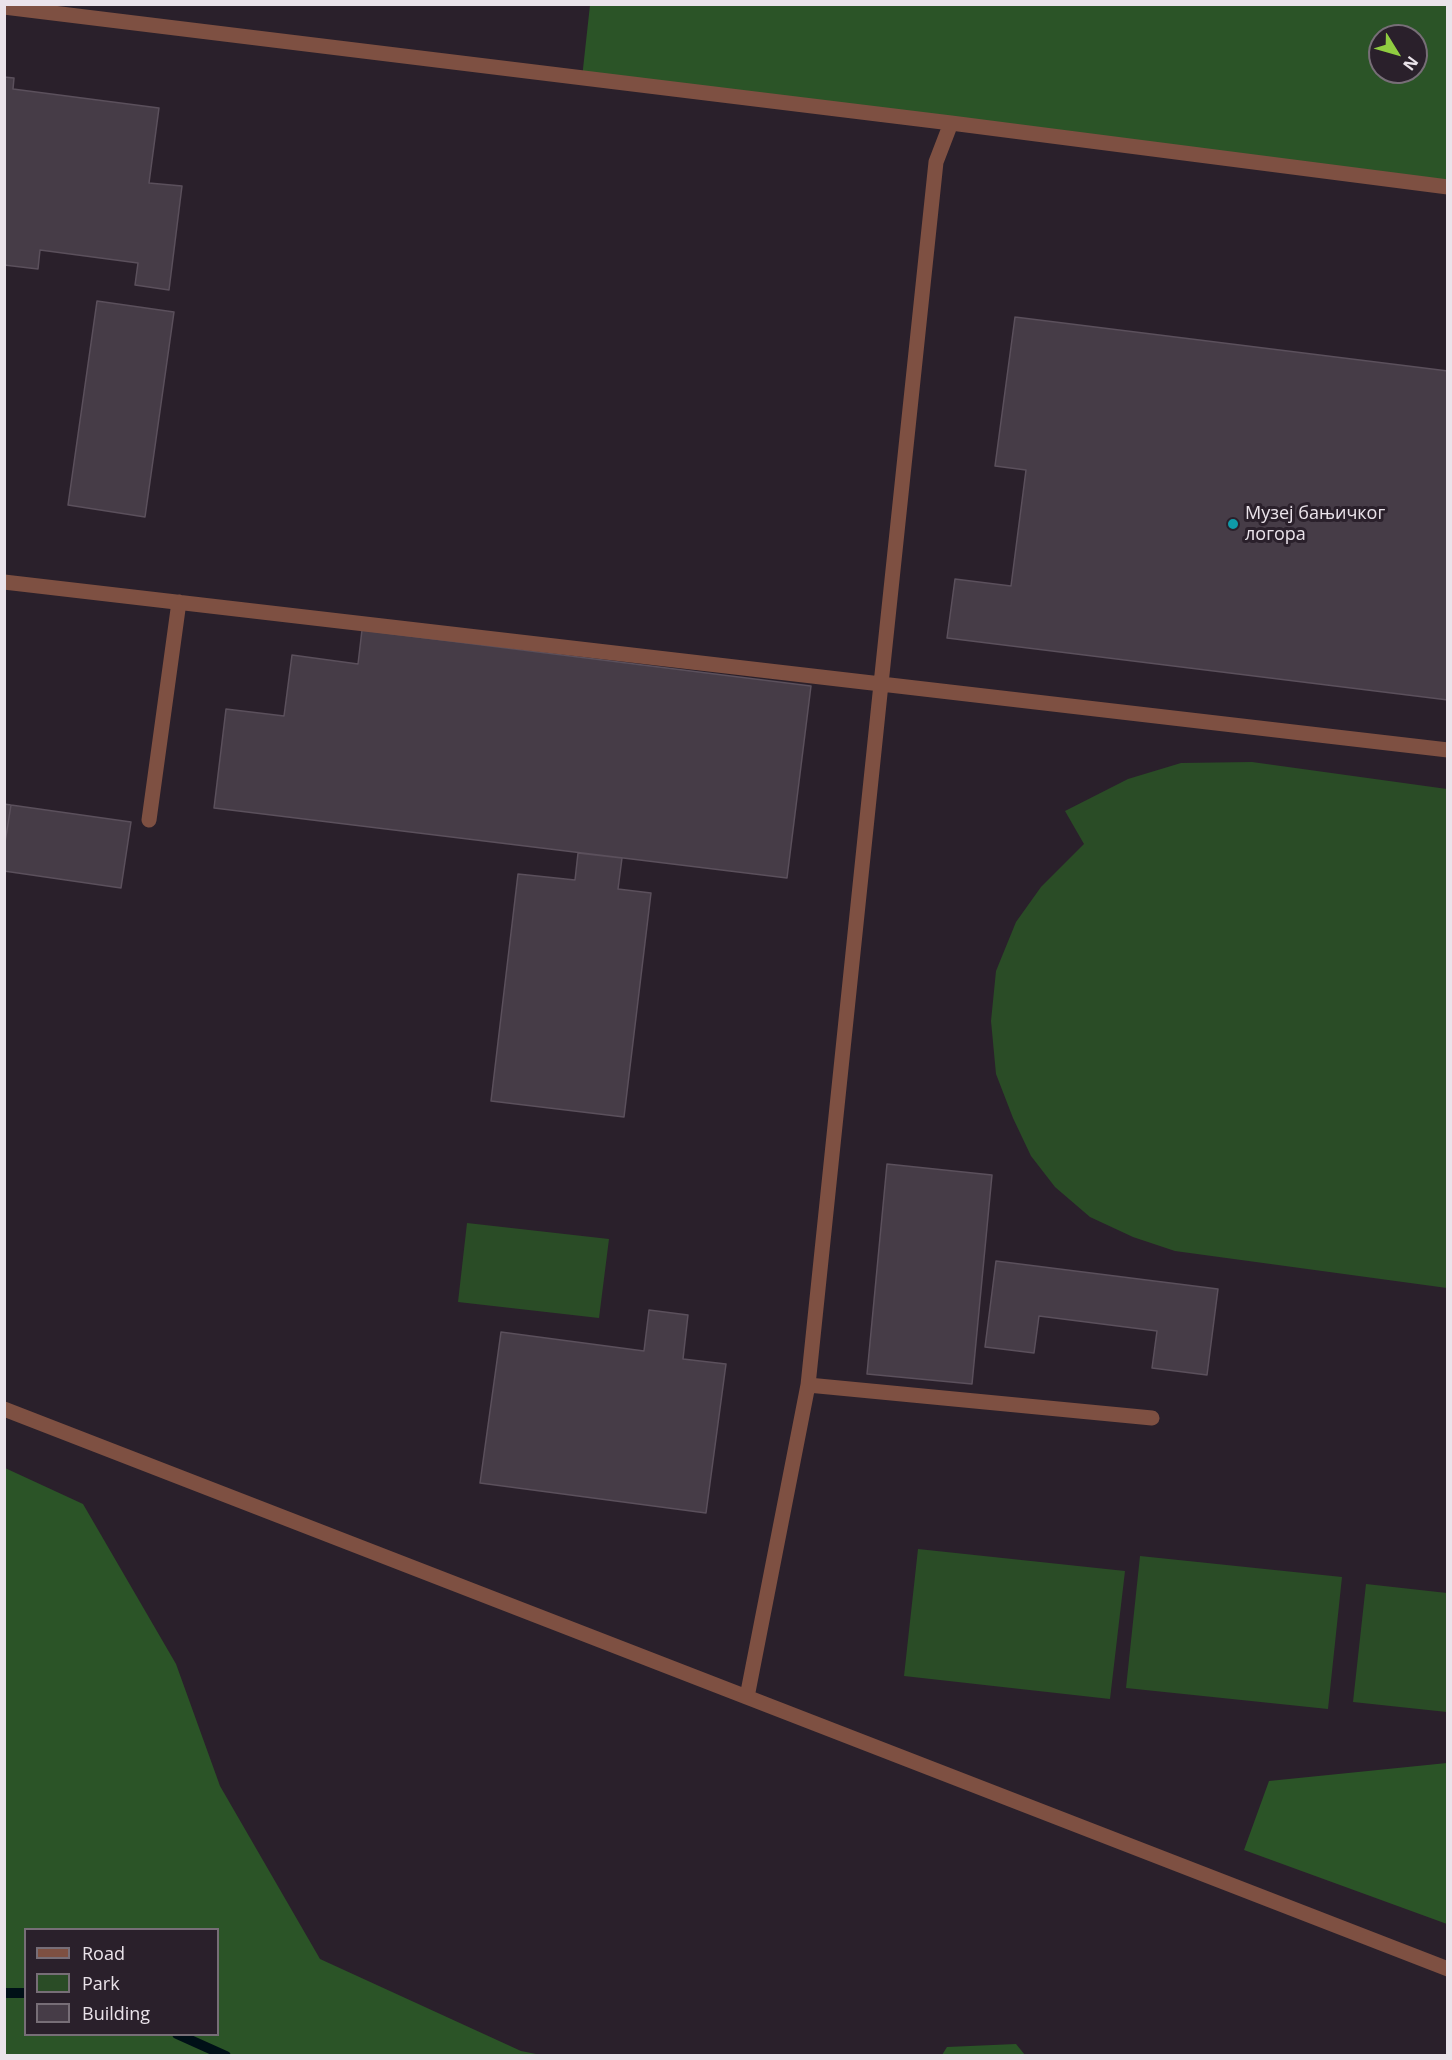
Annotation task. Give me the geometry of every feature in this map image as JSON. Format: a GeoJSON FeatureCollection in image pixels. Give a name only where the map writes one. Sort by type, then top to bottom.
{"type":"FeatureCollection","features":[{"type":"Feature","properties":{"kind":"lane"},"geometry":{"type":"LineString","coordinates":[[4,7],[951,123],[1448,187]]}},
{"type":"Feature","properties":{"kind":"lane"},"geometry":{"type":"LineString","coordinates":[[747,1697],[808,1385],[936,162],[951,123]]}},
{"type":"Feature","properties":{"kind":"lane"},"geometry":{"type":"LineString","coordinates":[[4,582],[1448,750]]}},
{"type":"Feature","properties":{"kind":"lane"},"geometry":{"type":"LineString","coordinates":[[149,820],[178,602]]}},
{"type":"Feature","properties":{"kind":"lane"},"geometry":{"type":"LineString","coordinates":[[808,1385],[1152,1418]]}},
{"type":"Feature","properties":{"kind":"lane"},"geometry":{"type":"LineString","coordinates":[[4,1409],[1448,1969]]}},
{"type":"Feature","properties":{"kind":"green space"},"geometry":{"type":"Polygon","coordinates":[[[590,5],[1447,5],[1447,187],[582,78],[590,5]]]}},
{"type":"Feature","properties":{"kind":"green space"},"geometry":{"type":"Polygon","coordinates":[[[1252,762],[1447,789],[1447,1288],[1175,1251],[1133,1237],[1090,1217],[1055,1187],[1031,1156],[996,1074],[991,1021],[996,971],[1016,922],[1041,887],[1084,844],[1065,811],[1128,779],[1181,763],[1252,762]]]}},
{"type":"Feature","properties":{"kind":"green space"},"geometry":{"type":"Polygon","coordinates":[[[467,1223],[609,1239],[599,1318],[458,1302],[467,1223]]]}},
{"type":"Feature","properties":{"kind":"green space"},"geometry":{"type":"Polygon","coordinates":[[[5,1468],[83,1504],[176,1664],[220,1786],[320,1959],[521,2051],[541,2055],[5,2055],[5,1468]]]}},
{"type":"Feature","properties":{"kind":"green space"},"geometry":{"type":"Polygon","coordinates":[[[918,1549],[1125,1571],[1110,1699],[904,1676],[918,1549]]]}},
{"type":"Feature","properties":{"kind":"green space"},"geometry":{"type":"Polygon","coordinates":[[[1140,1556],[1342,1577],[1328,1709],[1126,1688],[1140,1556]]]}},
{"type":"Feature","properties":{"kind":"green space"},"geometry":{"type":"Polygon","coordinates":[[[1366,1584],[1447,1593],[1447,1712],[1353,1702],[1366,1584]]]}},
{"type":"Feature","properties":{"kind":"green space"},"geometry":{"type":"Polygon","coordinates":[[[1447,1763],[1447,1924],[1244,1850],[1269,1781],[1447,1763]]]}},
{"type":"Feature","properties":{"kind":"green space"},"geometry":{"type":"Polygon","coordinates":[[[1016,2044],[1025,2055],[942,2055],[947,2047],[1016,2044]]]}},
{"type":"Feature","properties":{"kind":"building"},"geometry":{"type":"Polygon","coordinates":[[[4,77],[14,78],[13,89],[159,108],[149,183],[182,186],[169,290],[135,285],[138,263],[40,250],[38,269],[4,265],[4,77]]]}},
{"type":"Feature","properties":{"kind":"building"},"geometry":{"type":"Polygon","coordinates":[[[97,301],[174,312],[145,517],[68,505],[97,301]]]}},
{"type":"Feature","properties":{"kind":"building","name":"Музеј бањичког логора"},"geometry":{"type":"Polygon","coordinates":[[[1015,317],[1448,371],[1448,700],[947,638],[955,579],[1011,586],[1026,470],[995,466],[1015,317]]]}},
{"type":"Feature","properties":{"kind":"building"},"geometry":{"type":"Polygon","coordinates":[[[362,630],[811,686],[787,878],[214,808],[226,709],[284,716],[292,655],[358,664],[362,630]]]}},
{"type":"Feature","properties":{"kind":"building"},"geometry":{"type":"Polygon","coordinates":[[[4,804],[11,805],[4,849],[4,804]]]}},
{"type":"Feature","properties":{"kind":"building"},"geometry":{"type":"Polygon","coordinates":[[[11,805],[131,822],[121,888],[4,871],[4,849],[11,805]]]}},
{"type":"Feature","properties":{"kind":"building"},"geometry":{"type":"Polygon","coordinates":[[[578,853],[622,858],[618,889],[651,893],[624,1117],[491,1101],[518,874],[575,880],[578,853]]]}},
{"type":"Feature","properties":{"kind":"building"},"geometry":{"type":"Polygon","coordinates":[[[887,1164],[992,1175],[972,1384],[867,1374],[887,1164]]]}},
{"type":"Feature","properties":{"kind":"building"},"geometry":{"type":"Polygon","coordinates":[[[996,1261],[1218,1289],[1207,1375],[1152,1368],[1157,1331],[1039,1316],[1034,1353],[985,1347],[996,1261]]]}},
{"type":"Feature","properties":{"kind":"building"},"geometry":{"type":"Polygon","coordinates":[[[649,1310],[688,1315],[683,1359],[726,1364],[706,1513],[480,1483],[501,1332],[644,1351],[649,1310]]]}},
{"type":"Feature","properties":{"kind":"waterway"},"geometry":{"type":"LineString","coordinates":[[4,1993],[24,1993]]}},
{"type":"Feature","properties":{"kind":"waterway"},"geometry":{"type":"LineString","coordinates":[[181,2036],[226,2056]]}},
{"type":"Feature","properties":{"kind":"place","name":"Музеј бањичког логора"},"geometry":{"type":"Point","coordinates":[1233,524]}}]}
